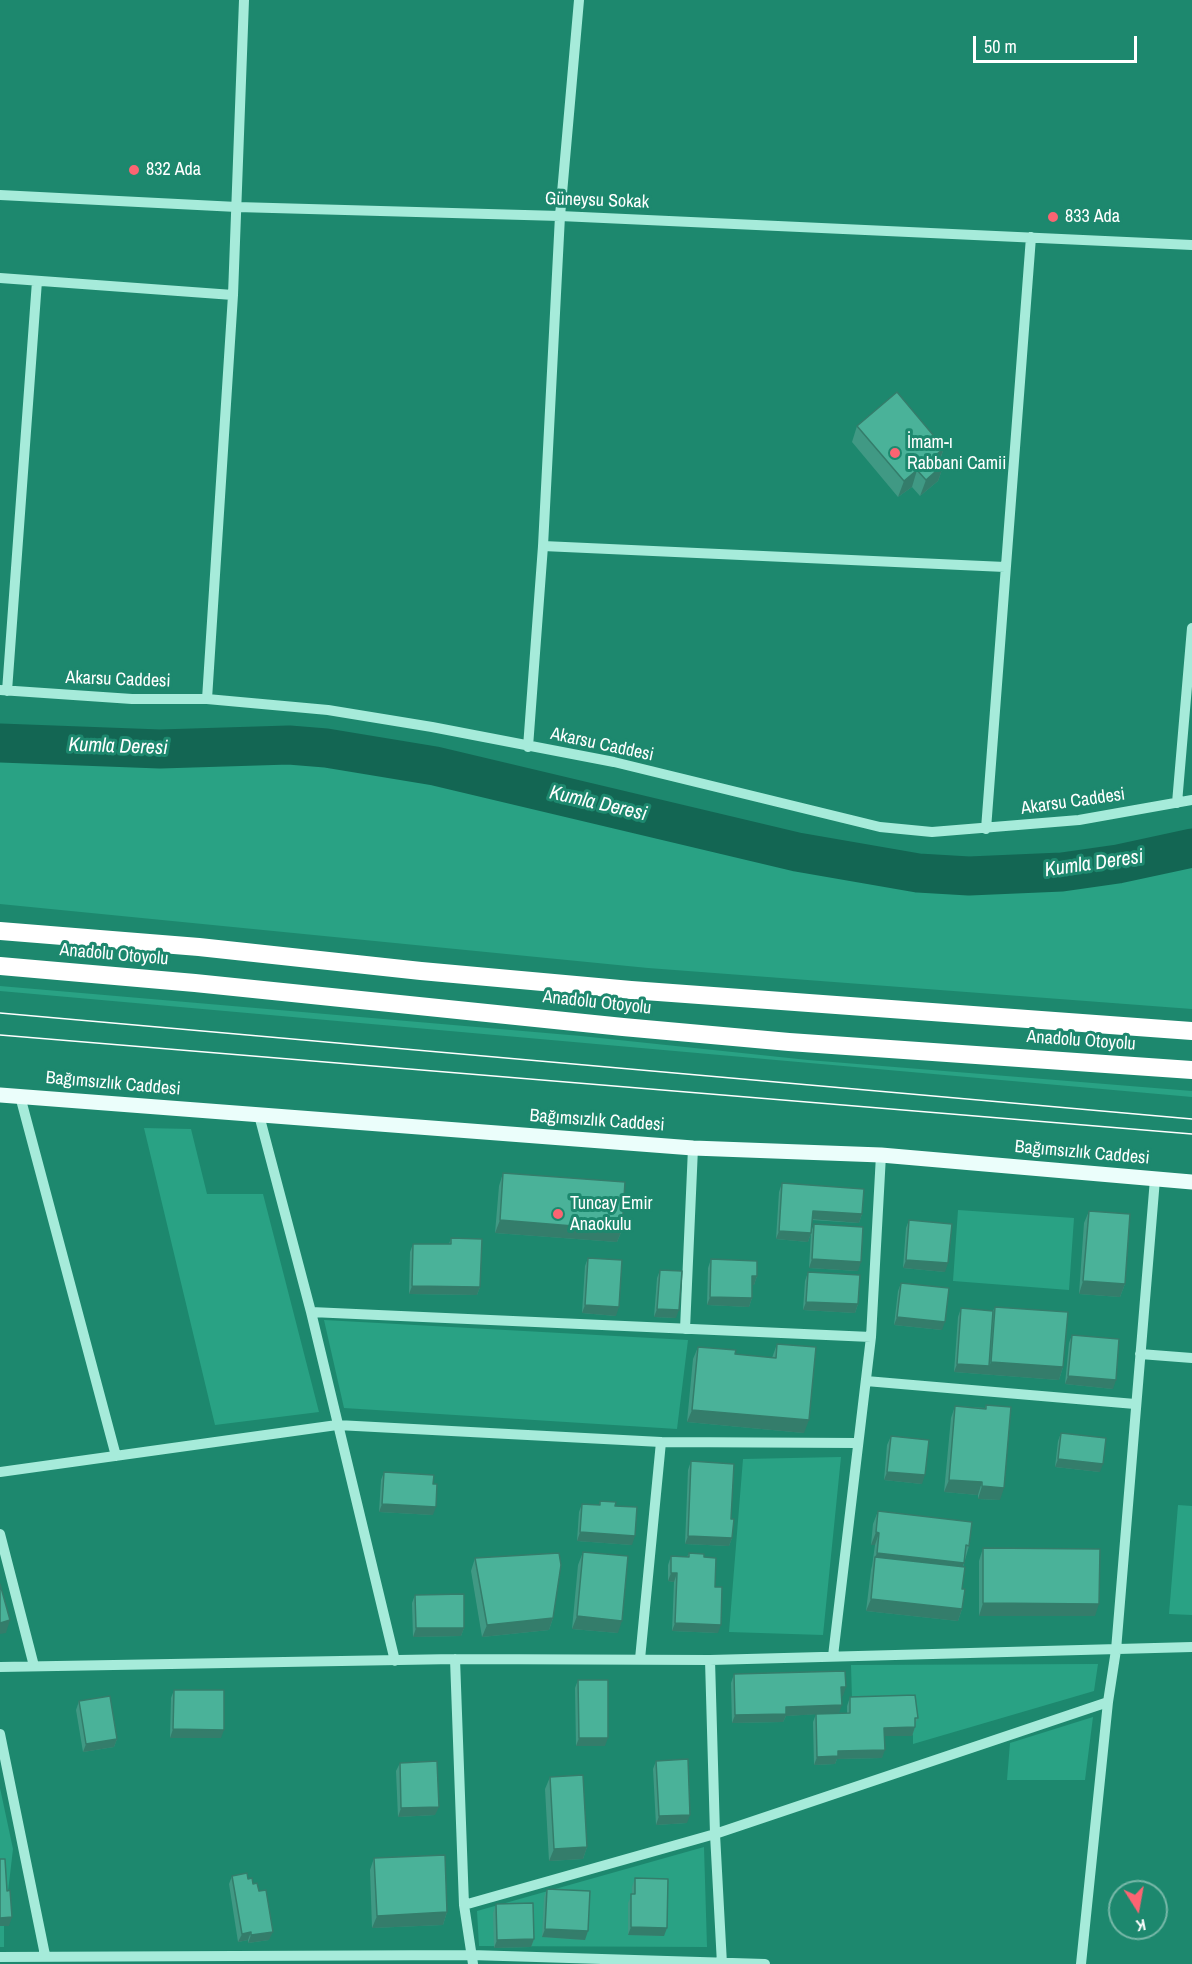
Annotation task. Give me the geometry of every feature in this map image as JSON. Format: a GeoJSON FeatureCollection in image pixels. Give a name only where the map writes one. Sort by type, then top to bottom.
{"type":"FeatureCollection","features":[{"type":"Feature","properties":{"kind":"highway","name":"Anadolu Otoyolu"},"geometry":{"type":"LineString","coordinates":[[0,931],[199,947],[631,990],[1192,1031]]}},
{"type":"Feature","properties":{"kind":"highway","name":"Anadolu Otoyolu"},"geometry":{"type":"LineString","coordinates":[[0,966],[195,983],[753,1039],[1192,1070]]}},
{"type":"Feature","properties":{"kind":"main road","name":"Bağımsızlık Caddesi"},"geometry":{"type":"LineString","coordinates":[[0,1095],[693,1148],[881,1155],[1192,1182]]}},
{"type":"Feature","properties":{"kind":"street"},"geometry":{"type":"LineString","coordinates":[[207,699],[233,295],[244,0]]}},
{"type":"Feature","properties":{"kind":"street"},"geometry":{"type":"LineString","coordinates":[[528,747],[543,546],[560,216],[579,0]]}},
{"type":"Feature","properties":{"kind":"street","name":"Güneysu Sokak"},"geometry":{"type":"LineString","coordinates":[[0,195],[237,207],[560,216],[1192,245]]}},
{"type":"Feature","properties":{"kind":"street"},"geometry":{"type":"LineString","coordinates":[[986,829],[1031,237]]}},
{"type":"Feature","properties":{"kind":"street"},"geometry":{"type":"LineString","coordinates":[[0,278],[233,295]]}},
{"type":"Feature","properties":{"kind":"street"},"geometry":{"type":"LineString","coordinates":[[4,690],[37,281]]}},
{"type":"Feature","properties":{"kind":"street"},"geometry":{"type":"LineString","coordinates":[[543,546],[1005,567]]}},
{"type":"Feature","properties":{"kind":"street"},"geometry":{"type":"LineString","coordinates":[[1176,803],[1192,628]]}},
{"type":"Feature","properties":{"kind":"street","name":"Akarsu Caddesi"},"geometry":{"type":"LineString","coordinates":[[4,690],[132,699],[207,699],[328,710],[432,727],[615,762],[880,827],[932,832],[1079,820],[1192,800]]}},
{"type":"Feature","properties":{"kind":"street"},"geometry":{"type":"LineString","coordinates":[[20,1096],[116,1456]]}},
{"type":"Feature","properties":{"kind":"street"},"geometry":{"type":"LineString","coordinates":[[259,1115],[311,1312],[394,1661]]}},
{"type":"Feature","properties":{"kind":"street"},"geometry":{"type":"LineString","coordinates":[[686,1329],[693,1148]]}},
{"type":"Feature","properties":{"kind":"street"},"geometry":{"type":"LineString","coordinates":[[833,1656],[871,1337],[881,1155]]}},
{"type":"Feature","properties":{"kind":"street"},"geometry":{"type":"LineString","coordinates":[[1081,1964],[1108,1702],[1116,1650],[1155,1179]]}},
{"type":"Feature","properties":{"kind":"street"},"geometry":{"type":"LineString","coordinates":[[311,1312],[871,1337]]}},
{"type":"Feature","properties":{"kind":"street"},"geometry":{"type":"LineString","coordinates":[[1140,1354],[1192,1358]]}},
{"type":"Feature","properties":{"kind":"street"},"geometry":{"type":"LineString","coordinates":[[866,1381],[1135,1404]]}},
{"type":"Feature","properties":{"kind":"street"},"geometry":{"type":"LineString","coordinates":[[0,1472],[337,1425],[661,1443],[857,1443]]}},
{"type":"Feature","properties":{"kind":"street"},"geometry":{"type":"LineString","coordinates":[[640,1659],[661,1443]]}},
{"type":"Feature","properties":{"kind":"street"},"geometry":{"type":"LineString","coordinates":[[0,1534],[34,1666]]}},
{"type":"Feature","properties":{"kind":"street"},"geometry":{"type":"LineString","coordinates":[[0,1667],[455,1659],[710,1660],[1192,1647]]}},
{"type":"Feature","properties":{"kind":"street"},"geometry":{"type":"LineString","coordinates":[[455,1659],[464,1905],[472,1960]]}},
{"type":"Feature","properties":{"kind":"street"},"geometry":{"type":"LineString","coordinates":[[710,1660],[715,1834],[722,1963]]}},
{"type":"Feature","properties":{"kind":"street"},"geometry":{"type":"LineString","coordinates":[[464,1905],[715,1834],[1108,1702]]}},
{"type":"Feature","properties":{"kind":"street"},"geometry":{"type":"LineString","coordinates":[[0,1734],[45,1955]]}},
{"type":"Feature","properties":{"kind":"street"},"geometry":{"type":"LineString","coordinates":[[0,1957],[45,1955],[215,1960],[472,1960],[765,1964]]}},
{"type":"Feature","properties":{"kind":"green space"},"geometry":{"type":"Polygon","coordinates":[[[0,752],[197,760],[288,756],[340,760],[899,883],[971,890],[1094,882],[1192,860],[1192,1009],[648,968],[0,904],[0,752]]]}},
{"type":"Feature","properties":{"kind":"green space"},"geometry":{"type":"Polygon","coordinates":[[[0,986],[581,1036],[808,1060],[1192,1091],[1192,1097],[0,991],[0,986]]]}},
{"type":"Feature","properties":{"kind":"green space"},"geometry":{"type":"Polygon","coordinates":[[[144,1128],[191,1129],[207,1194],[263,1194],[319,1412],[215,1425],[144,1128]]]}},
{"type":"Feature","properties":{"kind":"green space"},"geometry":{"type":"Polygon","coordinates":[[[958,1210],[1074,1218],[1069,1290],[953,1281],[958,1210]]]}},
{"type":"Feature","properties":{"kind":"green space"},"geometry":{"type":"Polygon","coordinates":[[[324,1320],[688,1340],[677,1429],[344,1408],[324,1320]]]}},
{"type":"Feature","properties":{"kind":"green space"},"geometry":{"type":"Polygon","coordinates":[[[841,1457],[823,1635],[729,1632],[743,1459],[841,1457]]]}},
{"type":"Feature","properties":{"kind":"green space"},"geometry":{"type":"Polygon","coordinates":[[[1178,1505],[1192,1506],[1192,1615],[1169,1614],[1178,1505]]]}},
{"type":"Feature","properties":{"kind":"green space"},"geometry":{"type":"Polygon","coordinates":[[[1098,1664],[1094,1691],[913,1744],[913,1695],[852,1699],[851,1665],[1098,1664]]]}},
{"type":"Feature","properties":{"kind":"green space"},"geometry":{"type":"Polygon","coordinates":[[[1093,1717],[1085,1780],[1007,1780],[1010,1743],[1093,1717]]]}},
{"type":"Feature","properties":{"kind":"green space"},"geometry":{"type":"Polygon","coordinates":[[[0,1788],[13,1849],[4,1926],[4,1947],[0,1947],[0,1788]]]}},
{"type":"Feature","properties":{"kind":"green space"},"geometry":{"type":"Polygon","coordinates":[[[704,1847],[707,1947],[479,1946],[477,1911],[704,1847]]]}},
{"type":"Feature","properties":{"kind":"building","name":"İmam-ı Rabbani Camii"},"geometry":{"type":"Polygon","coordinates":[[[897,392],[944,448],[936,455],[944,464],[926,480],[917,470],[904,481],[857,426],[897,392]]]}},
{"type":"Feature","properties":{"kind":"building","name":"Tuncay Emir Anaokulu"},"geometry":{"type":"Polygon","coordinates":[[[503,1173],[625,1182],[622,1230],[500,1220],[503,1173]]]}},
{"type":"Feature","properties":{"kind":"building"},"geometry":{"type":"Polygon","coordinates":[[[782,1183],[864,1189],[862,1214],[813,1211],[811,1233],[779,1231],[782,1183]]]}},
{"type":"Feature","properties":{"kind":"building"},"geometry":{"type":"Polygon","coordinates":[[[1089,1211],[1130,1214],[1125,1284],[1083,1281],[1089,1211]]]}},
{"type":"Feature","properties":{"kind":"building"},"geometry":{"type":"Polygon","coordinates":[[[909,1220],[952,1224],[948,1263],[906,1260],[909,1220]]]}},
{"type":"Feature","properties":{"kind":"building"},"geometry":{"type":"Polygon","coordinates":[[[814,1224],[863,1227],[861,1262],[812,1259],[814,1224]]]}},
{"type":"Feature","properties":{"kind":"building"},"geometry":{"type":"Polygon","coordinates":[[[451,1238],[482,1239],[480,1287],[412,1286],[413,1244],[451,1244],[451,1238]]]}},
{"type":"Feature","properties":{"kind":"building"},"geometry":{"type":"Polygon","coordinates":[[[588,1258],[622,1260],[619,1307],[585,1305],[588,1258]]]}},
{"type":"Feature","properties":{"kind":"building"},"geometry":{"type":"Polygon","coordinates":[[[711,1259],[757,1261],[757,1276],[752,1276],[752,1298],[710,1297],[711,1259]]]}},
{"type":"Feature","properties":{"kind":"building"},"geometry":{"type":"Polygon","coordinates":[[[660,1270],[682,1271],[679,1310],[657,1309],[660,1270]]]}},
{"type":"Feature","properties":{"kind":"building"},"geometry":{"type":"Polygon","coordinates":[[[808,1272],[860,1275],[858,1304],[806,1302],[808,1272]]]}},
{"type":"Feature","properties":{"kind":"building"},"geometry":{"type":"Polygon","coordinates":[[[901,1283],[949,1288],[945,1322],[897,1317],[901,1283]]]}},
{"type":"Feature","properties":{"kind":"building"},"geometry":{"type":"Polygon","coordinates":[[[995,1307],[1068,1312],[1063,1367],[991,1362],[995,1307]]]}},
{"type":"Feature","properties":{"kind":"building"},"geometry":{"type":"Polygon","coordinates":[[[961,1308],[993,1311],[989,1366],[957,1364],[961,1308]]]}},
{"type":"Feature","properties":{"kind":"building"},"geometry":{"type":"Polygon","coordinates":[[[1072,1335],[1119,1339],[1116,1380],[1068,1376],[1072,1335]]]}},
{"type":"Feature","properties":{"kind":"building"},"geometry":{"type":"Polygon","coordinates":[[[777,1344],[816,1347],[809,1420],[692,1410],[698,1347],[736,1350],[735,1354],[776,1358],[777,1344]]]}},
{"type":"Feature","properties":{"kind":"building"},"geometry":{"type":"Polygon","coordinates":[[[986,1405],[1011,1407],[1004,1488],[982,1486],[982,1482],[949,1480],[955,1406],[986,1409],[986,1405]]]}},
{"type":"Feature","properties":{"kind":"building"},"geometry":{"type":"Polygon","coordinates":[[[1061,1433],[1106,1438],[1103,1464],[1058,1459],[1061,1433]]]}},
{"type":"Feature","properties":{"kind":"building"},"geometry":{"type":"Polygon","coordinates":[[[891,1436],[929,1440],[925,1475],[887,1472],[891,1436]]]}},
{"type":"Feature","properties":{"kind":"building"},"geometry":{"type":"Polygon","coordinates":[[[691,1461],[734,1464],[732,1538],[688,1536],[691,1461]]]}},
{"type":"Feature","properties":{"kind":"building"},"geometry":{"type":"Polygon","coordinates":[[[384,1472],[434,1475],[433,1484],[437,1484],[436,1507],[382,1504],[384,1472]]]}},
{"type":"Feature","properties":{"kind":"building"},"geometry":{"type":"Polygon","coordinates":[[[600,1501],[616,1502],[615,1506],[637,1507],[635,1536],[580,1532],[582,1504],[600,1505],[600,1501]]]}},
{"type":"Feature","properties":{"kind":"building"},"geometry":{"type":"Polygon","coordinates":[[[878,1511],[972,1522],[964,1563],[877,1553],[878,1511]]]}},
{"type":"Feature","properties":{"kind":"building"},"geometry":{"type":"Polygon","coordinates":[[[983,1548],[1100,1549],[1099,1604],[983,1603],[983,1548]]]}},
{"type":"Feature","properties":{"kind":"building"},"geometry":{"type":"Polygon","coordinates":[[[583,1552],[628,1556],[622,1621],[577,1616],[583,1552]]]}},
{"type":"Feature","properties":{"kind":"building"},"geometry":{"type":"Polygon","coordinates":[[[559,1553],[561,1565],[553,1618],[487,1625],[475,1558],[559,1553]]]}},
{"type":"Feature","properties":{"kind":"building"},"geometry":{"type":"Polygon","coordinates":[[[689,1553],[716,1558],[715,1587],[722,1587],[721,1625],[675,1623],[677,1573],[671,1573],[671,1556],[689,1557],[689,1553]]]}},
{"type":"Feature","properties":{"kind":"building"},"geometry":{"type":"Polygon","coordinates":[[[875,1557],[965,1567],[962,1609],[871,1599],[875,1557]]]}},
{"type":"Feature","properties":{"kind":"building"},"geometry":{"type":"Polygon","coordinates":[[[0,1584],[10,1620],[0,1623],[0,1584]]]}},
{"type":"Feature","properties":{"kind":"building"},"geometry":{"type":"Polygon","coordinates":[[[464,1594],[464,1628],[416,1628],[415,1595],[464,1594]]]}},
{"type":"Feature","properties":{"kind":"building"},"geometry":{"type":"Polygon","coordinates":[[[845,1671],[846,1687],[841,1687],[842,1705],[786,1707],[786,1714],[735,1715],[734,1674],[845,1671]]]}},
{"type":"Feature","properties":{"kind":"building"},"geometry":{"type":"Polygon","coordinates":[[[578,1680],[608,1680],[608,1738],[579,1738],[578,1680]]]}},
{"type":"Feature","properties":{"kind":"building"},"geometry":{"type":"Polygon","coordinates":[[[174,1690],[224,1690],[224,1730],[173,1729],[174,1690]]]}},
{"type":"Feature","properties":{"kind":"building"},"geometry":{"type":"Polygon","coordinates":[[[915,1695],[918,1718],[915,1718],[915,1727],[884,1728],[885,1750],[838,1751],[838,1756],[817,1757],[816,1714],[850,1713],[850,1697],[915,1695]]]}},
{"type":"Feature","properties":{"kind":"building"},"geometry":{"type":"Polygon","coordinates":[[[110,1696],[117,1739],[86,1744],[79,1701],[110,1696]]]}},
{"type":"Feature","properties":{"kind":"building"},"geometry":{"type":"Polygon","coordinates":[[[688,1759],[690,1815],[659,1816],[656,1761],[688,1759]]]}},
{"type":"Feature","properties":{"kind":"building"},"geometry":{"type":"Polygon","coordinates":[[[437,1761],[439,1807],[401,1808],[400,1763],[437,1761]]]}},
{"type":"Feature","properties":{"kind":"building"},"geometry":{"type":"Polygon","coordinates":[[[583,1775],[587,1847],[554,1849],[550,1777],[583,1775]]]}},
{"type":"Feature","properties":{"kind":"building"},"geometry":{"type":"Polygon","coordinates":[[[445,1855],[447,1912],[377,1916],[374,1858],[445,1855]]]}},
{"type":"Feature","properties":{"kind":"building"},"geometry":{"type":"Polygon","coordinates":[[[0,1859],[5,1859],[7,1891],[10,1890],[12,1917],[0,1918],[0,1859]]]}},
{"type":"Feature","properties":{"kind":"building"},"geometry":{"type":"Polygon","coordinates":[[[247,1873],[248,1879],[252,1878],[253,1884],[257,1883],[259,1891],[266,1890],[273,1932],[242,1934],[232,1876],[247,1873]]]}},
{"type":"Feature","properties":{"kind":"building"},"geometry":{"type":"Polygon","coordinates":[[[635,1878],[668,1879],[667,1928],[631,1927],[631,1894],[635,1894],[635,1878]]]}},
{"type":"Feature","properties":{"kind":"building"},"geometry":{"type":"Polygon","coordinates":[[[547,1889],[590,1891],[588,1931],[545,1929],[547,1889]]]}},
{"type":"Feature","properties":{"kind":"building"},"geometry":{"type":"Polygon","coordinates":[[[533,1903],[534,1939],[497,1940],[496,1904],[533,1903]]]}},
{"type":"Feature","properties":{"kind":"waterway","name":"Kumla Deresi"},"geometry":{"type":"LineString","coordinates":[[0,743],[160,749],[289,745],[326,748],[435,766],[797,852],[918,873],[969,876],[1062,872],[1118,864],[1192,848]]}},
{"type":"Feature","properties":{"kind":"tram line"},"geometry":{"type":"LineString","coordinates":[[0,1013],[1192,1119]]}},
{"type":"Feature","properties":{"kind":"tram line"},"geometry":{"type":"LineString","coordinates":[[0,1035],[1192,1134]]}},
{"type":"Feature","properties":{"kind":"place","name":"832 Ada"},"geometry":{"type":"Point","coordinates":[134,170]}},
{"type":"Feature","properties":{"kind":"place","name":"833 Ada"},"geometry":{"type":"Point","coordinates":[1053,217]}},
{"type":"Feature","properties":{"kind":"place","name":"İmam-ı Rabbani Camii"},"geometry":{"type":"Point","coordinates":[895,453]}},
{"type":"Feature","properties":{"kind":"place","name":"Tuncay Emir Anaokulu"},"geometry":{"type":"Point","coordinates":[558,1214]}}]}
